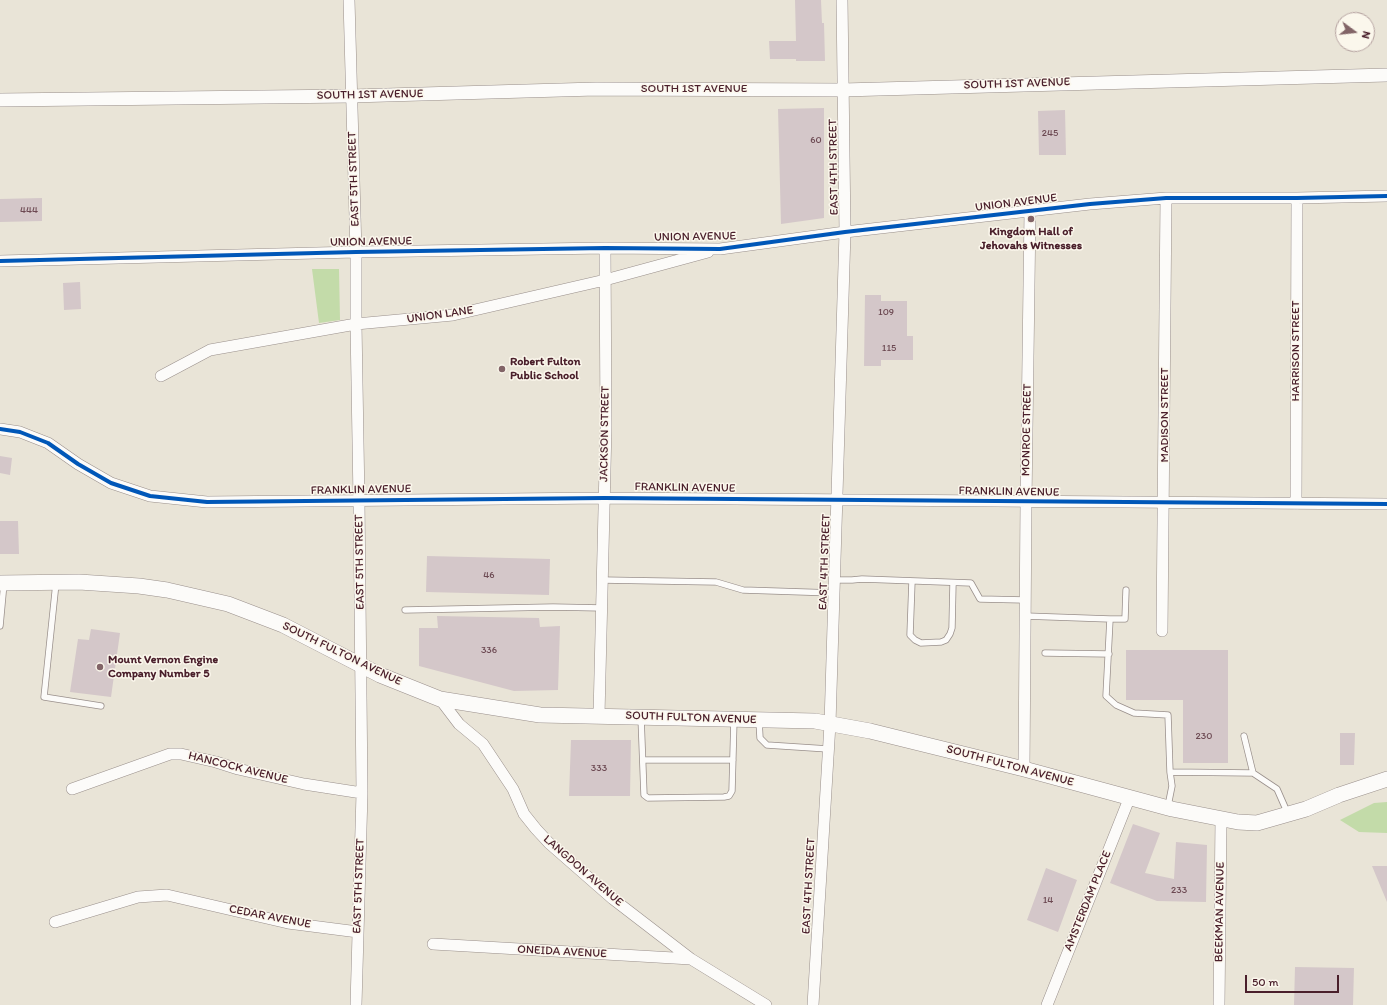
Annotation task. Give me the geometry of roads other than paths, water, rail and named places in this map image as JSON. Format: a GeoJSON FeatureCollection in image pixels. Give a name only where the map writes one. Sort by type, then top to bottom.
{"type":"FeatureCollection","features":[{"type":"Feature","properties":{"kind":"main road","name":"SOUTH FULTON AVENUE"},"geometry":{"type":"LineString","coordinates":[[2,583],[113,583],[174,591],[228,604],[283,625],[380,676],[440,699],[540,715],[815,721],[870,731],[1024,769],[1168,808],[1238,822],[1257,823],[1306,810],[1339,795],[1387,779]]}},
{"type":"Feature","properties":{"kind":"street","name":"EAST 5TH STREET"},"geometry":{"type":"LineString","coordinates":[[349,0],[356,252],[362,793],[356,1005]]}},
{"type":"Feature","properties":{"kind":"street","name":"EAST 4TH STREET"},"geometry":{"type":"LineString","coordinates":[[813,1005],[830,724],[845,232],[842,0]]}},
{"type":"Feature","properties":{"kind":"street","name":"SOUTH 1ST AVENUE"},"geometry":{"type":"LineString","coordinates":[[0,100],[352,96],[596,89],[843,90],[1387,75]]}},
{"type":"Feature","properties":{"kind":"street","name":"UNION AVENUE"},"geometry":{"type":"LineString","coordinates":[[0,261],[356,252],[605,248],[720,249],[845,232],[1090,204],[1166,198],[1387,196]]}},
{"type":"Feature","properties":{"kind":"street","name":"MADISON STREET"},"geometry":{"type":"LineString","coordinates":[[1162,631],[1166,198]]}},
{"type":"Feature","properties":{"kind":"street","name":"HARRISON STREET"},"geometry":{"type":"LineString","coordinates":[[1296,504],[1297,198]]}},
{"type":"Feature","properties":{"kind":"street","name":"MONROE STREET"},"geometry":{"type":"LineString","coordinates":[[1024,769],[1030,212]]}},
{"type":"Feature","properties":{"kind":"street","name":"JACKSON STREET"},"geometry":{"type":"LineString","coordinates":[[599,716],[606,426],[605,248]]}},
{"type":"Feature","properties":{"kind":"street","name":"UNION LANE"},"geometry":{"type":"LineString","coordinates":[[161,376],[210,350],[356,324],[453,315],[605,280],[720,249]]}},
{"type":"Feature","properties":{"kind":"street","name":"FRANKLIN AVENUE"},"geometry":{"type":"LineString","coordinates":[[0,429],[20,432],[48,443],[78,464],[111,483],[150,496],[207,502],[604,498],[1387,504]]}},
{"type":"Feature","properties":{"kind":"street","name":"LANGDON AVENUE"},"geometry":{"type":"LineString","coordinates":[[440,699],[459,724],[483,744],[513,789],[524,814],[549,843],[613,898],[691,959],[766,1005]]}},
{"type":"Feature","properties":{"kind":"street","name":"HANCOCK AVENUE"},"geometry":{"type":"LineString","coordinates":[[72,789],[170,754],[181,754],[304,784],[362,793]]}},
{"type":"Feature","properties":{"kind":"street","name":"AMSTERDAM PLACE"},"geometry":{"type":"LineString","coordinates":[[1047,1005],[1130,798]]}},
{"type":"Feature","properties":{"kind":"street","name":"BEEKMAN AVENUE"},"geometry":{"type":"LineString","coordinates":[[1219,1005],[1221,819]]}},
{"type":"Feature","properties":{"kind":"street","name":"CEDAR AVENUE"},"geometry":{"type":"LineString","coordinates":[[55,922],[138,897],[167,895],[288,923],[358,932]]}},
{"type":"Feature","properties":{"kind":"street","name":"ONEIDA AVENUE"},"geometry":{"type":"LineString","coordinates":[[433,944],[691,959]]}},
{"type":"Feature","properties":{"kind":"lane"},"geometry":{"type":"LineString","coordinates":[[834,580],[862,579],[971,583],[980,599],[1025,600]]}},
{"type":"Feature","properties":{"kind":"lane"},"geometry":{"type":"LineString","coordinates":[[602,580],[716,582],[743,590],[834,594]]}},
{"type":"Feature","properties":{"kind":"lane"},"geometry":{"type":"LineString","coordinates":[[912,581],[910,635],[921,643],[941,642],[946,640],[950,634],[952,628],[953,582]]}},
{"type":"Feature","properties":{"kind":"lane"},"geometry":{"type":"LineString","coordinates":[[56,582],[44,697],[101,706]]}},
{"type":"Feature","properties":{"kind":"lane"},"geometry":{"type":"LineString","coordinates":[[0,626],[2,583]]}},
{"type":"Feature","properties":{"kind":"lane"},"geometry":{"type":"LineString","coordinates":[[1025,616],[1125,619],[1126,590]]}},
{"type":"Feature","properties":{"kind":"lane"},"geometry":{"type":"LineString","coordinates":[[405,610],[553,607],[602,608]]}},
{"type":"Feature","properties":{"kind":"lane"},"geometry":{"type":"LineString","coordinates":[[1110,619],[1106,696],[1116,705],[1134,713],[1168,715],[1170,772],[1172,786],[1168,808]]}},
{"type":"Feature","properties":{"kind":"lane"},"geometry":{"type":"LineString","coordinates":[[1045,653],[1109,654]]}},
{"type":"Feature","properties":{"kind":"lane"},"geometry":{"type":"LineString","coordinates":[[641,717],[644,795],[648,798],[729,796],[732,791],[734,719]]}},
{"type":"Feature","properties":{"kind":"lane"},"geometry":{"type":"LineString","coordinates":[[759,720],[760,738],[767,744],[828,749]]}},
{"type":"Feature","properties":{"kind":"lane"},"geometry":{"type":"LineString","coordinates":[[1244,736],[1253,772]]}},
{"type":"Feature","properties":{"kind":"lane"},"geometry":{"type":"LineString","coordinates":[[643,760],[732,760]]}},
{"type":"Feature","properties":{"kind":"lane"},"geometry":{"type":"LineString","coordinates":[[1170,772],[1253,772],[1277,789],[1288,814]]}},
{"type":"Feature","properties":{"kind":"place","name":"Kingdom Hall of Jehovahs Witnesses"},"geometry":{"type":"Point","coordinates":[1031,219]}},
{"type":"Feature","properties":{"kind":"place","name":"Robert Fulton Public School"},"geometry":{"type":"Point","coordinates":[502,369]}},
{"type":"Feature","properties":{"kind":"place","name":"Mount Vernon Engine Company Number 5"},"geometry":{"type":"Point","coordinates":[100,667]}}]}
